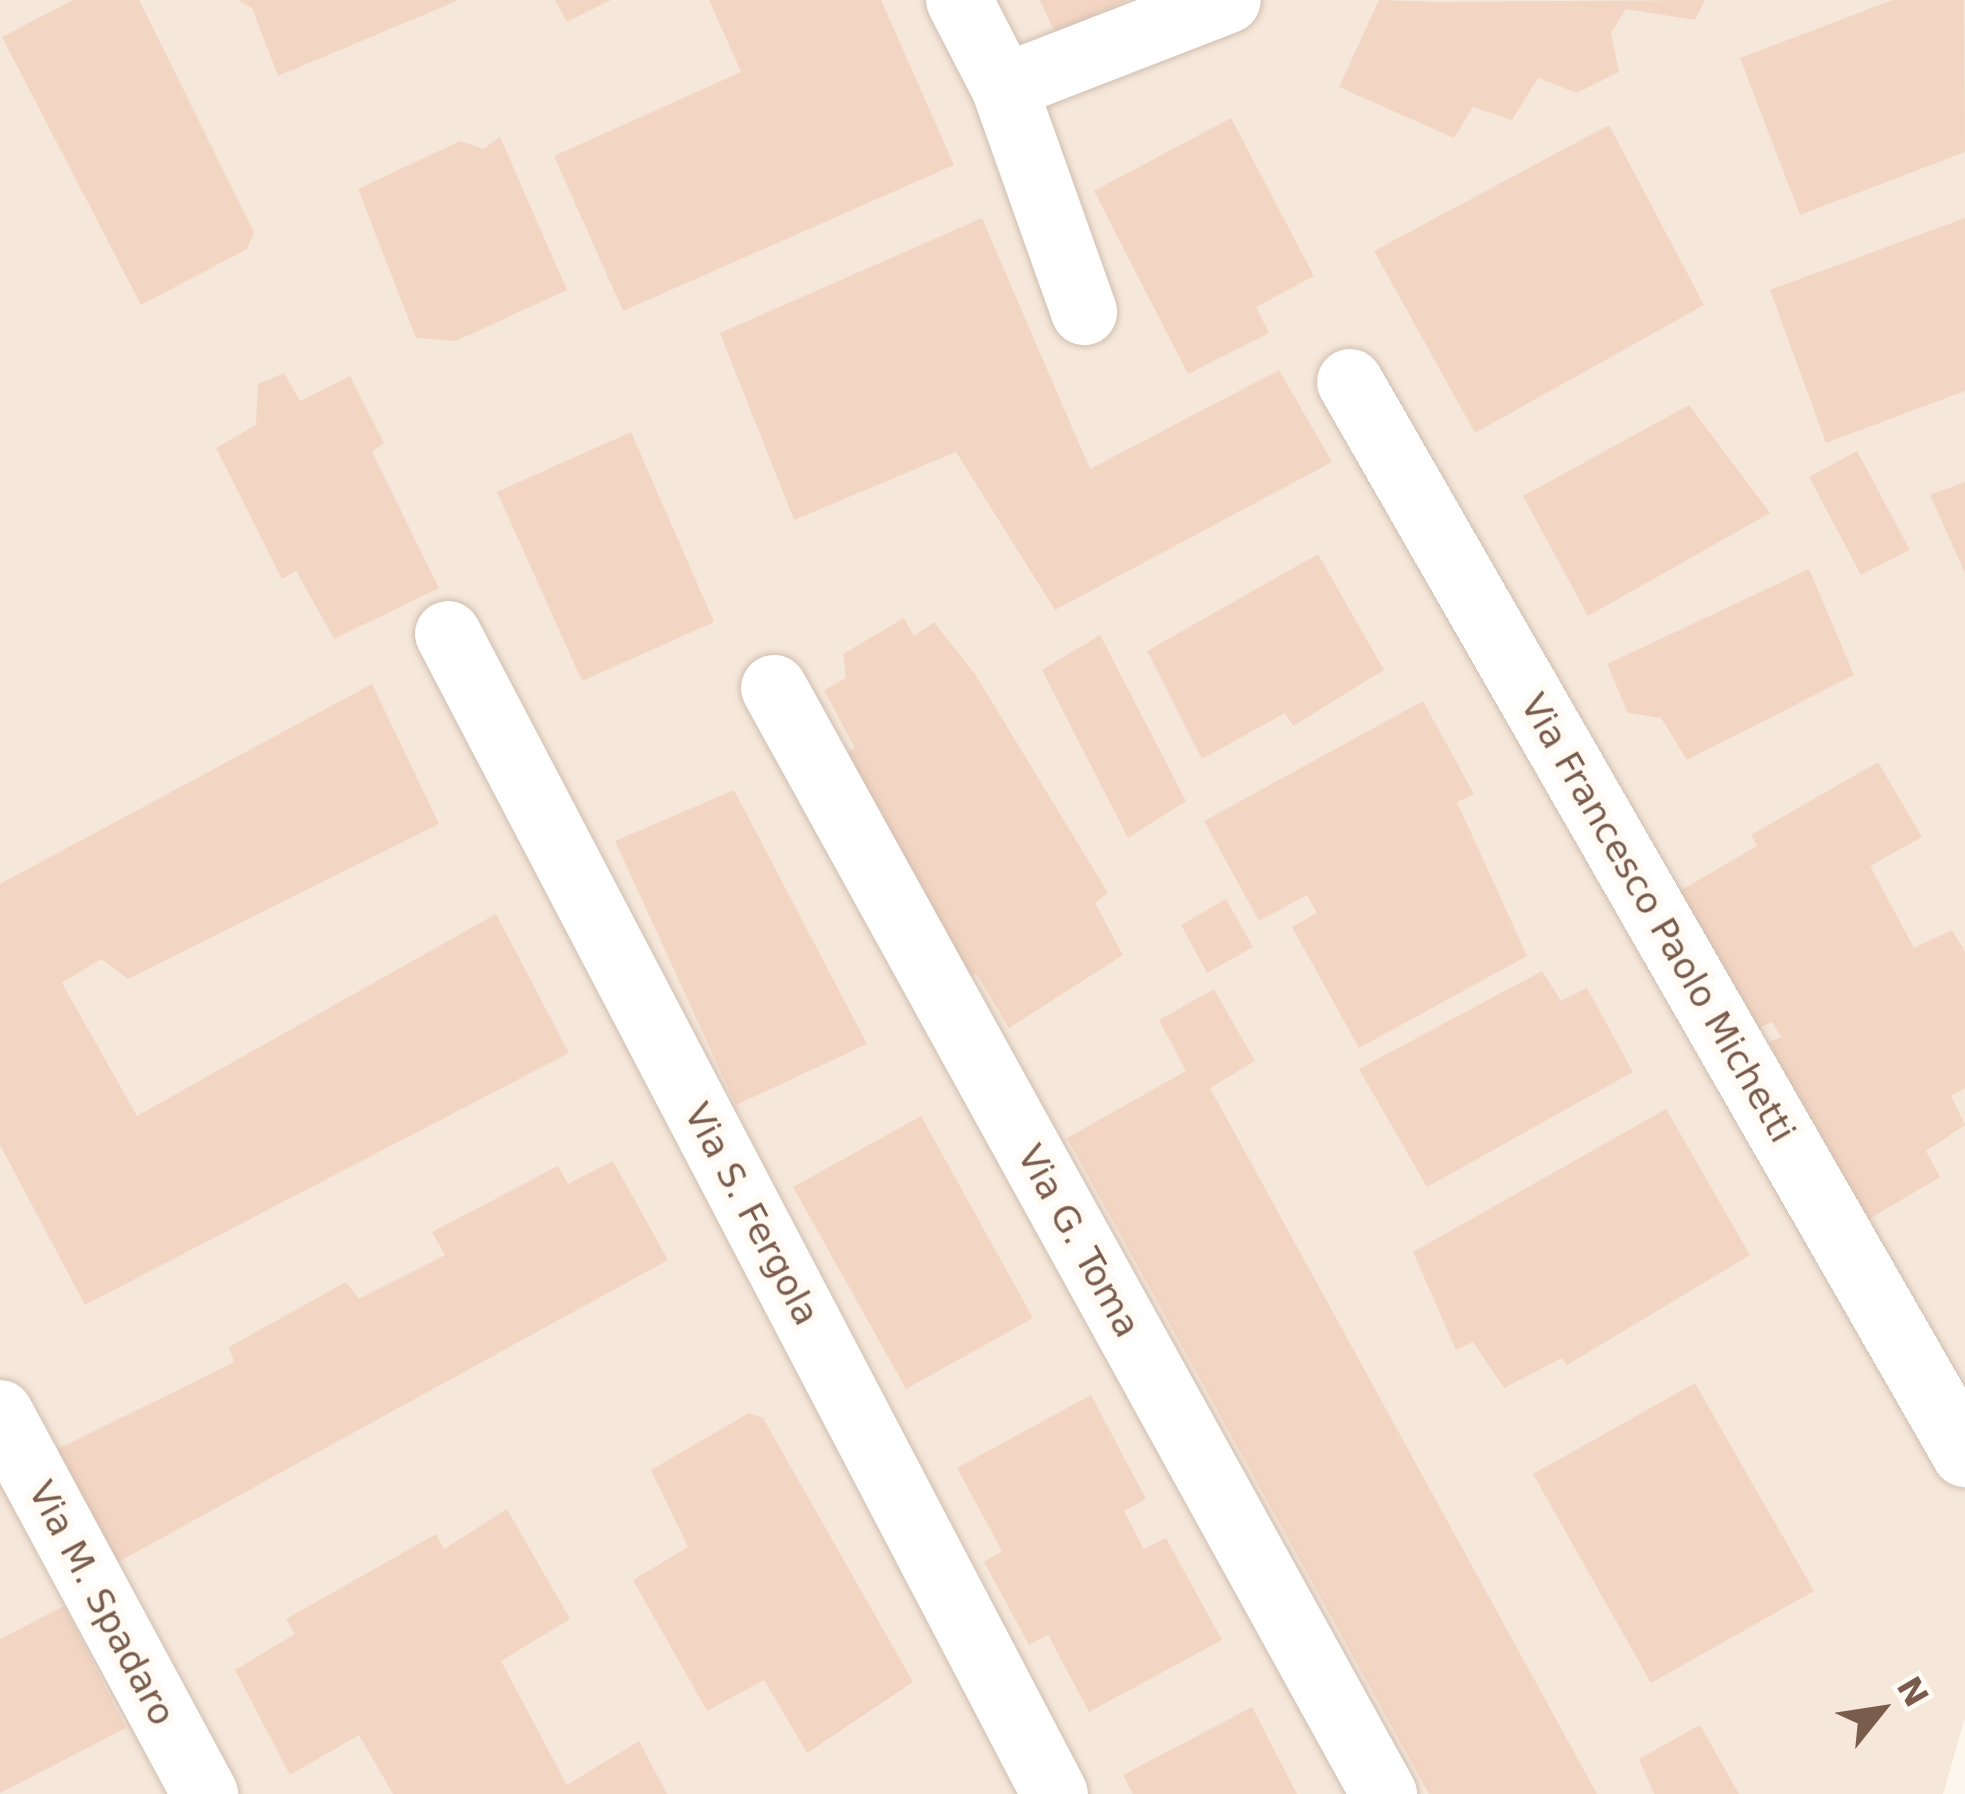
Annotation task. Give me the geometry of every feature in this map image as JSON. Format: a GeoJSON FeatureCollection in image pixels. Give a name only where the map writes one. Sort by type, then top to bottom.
{"type":"FeatureCollection","features":[{"type":"Feature","properties":{"kind":"street"},"geometry":{"type":"LineString","coordinates":[[959,0],[1004,87],[1084,311]]}},
{"type":"Feature","properties":{"kind":"street"},"geometry":{"type":"LineString","coordinates":[[1004,87],[1228,0]]}},
{"type":"Feature","properties":{"kind":"street","name":"Via Francesco Paolo Michetti"},"geometry":{"type":"LineString","coordinates":[[1350,382],[1965,1454]]}},
{"type":"Feature","properties":{"kind":"street","name":"Via S. Fergola"},"geometry":{"type":"LineString","coordinates":[[448,634],[1055,1794]]}},
{"type":"Feature","properties":{"kind":"street","name":"Via G. Toma"},"geometry":{"type":"LineString","coordinates":[[774,688],[1384,1794]]}},
{"type":"Feature","properties":{"kind":"street","name":"Via M. Spadaro"},"geometry":{"type":"LineString","coordinates":[[0,1413],[205,1794]]}},
{"type":"Feature","properties":{"kind":"shaded area"},"geometry":{"type":"Polygon","coordinates":[[[0,0],[1965,0],[1965,1718],[1943,1794],[0,1794],[0,0]]]}},
{"type":"Feature","properties":{"kind":"building"},"geometry":{"type":"Polygon","coordinates":[[[73,0],[139,0],[254,232],[247,249],[141,305],[2,37],[73,0]]]}},
{"type":"Feature","properties":{"kind":"building"},"geometry":{"type":"Polygon","coordinates":[[[238,0],[459,0],[278,76],[252,8],[238,0]]]}},
{"type":"Feature","properties":{"kind":"building"},"geometry":{"type":"Polygon","coordinates":[[[555,0],[611,0],[567,22],[555,0]]]}},
{"type":"Feature","properties":{"kind":"building"},"geometry":{"type":"Polygon","coordinates":[[[709,0],[881,0],[954,165],[623,311],[554,156],[741,72],[709,0]]]}},
{"type":"Feature","properties":{"kind":"building"},"geometry":{"type":"Polygon","coordinates":[[[1040,0],[1128,0],[1055,33],[1040,0]]]}},
{"type":"Feature","properties":{"kind":"building"},"geometry":{"type":"Polygon","coordinates":[[[1379,0],[1705,0],[1695,20],[1626,9],[1611,33],[1619,72],[1577,93],[1538,78],[1512,120],[1473,107],[1454,138],[1339,87],[1379,0]]]}},
{"type":"Feature","properties":{"kind":"building"},"geometry":{"type":"Polygon","coordinates":[[[1893,0],[1964,0],[1965,152],[1800,215],[1740,58],[1893,0]]]}},
{"type":"Feature","properties":{"kind":"building"},"geometry":{"type":"Polygon","coordinates":[[[1231,118],[1314,276],[1256,307],[1269,333],[1188,374],[1094,191],[1231,118]]]}},
{"type":"Feature","properties":{"kind":"building"},"geometry":{"type":"Polygon","coordinates":[[[1609,125],[1704,305],[1475,433],[1374,251],[1609,125]]]}},
{"type":"Feature","properties":{"kind":"building"},"geometry":{"type":"Polygon","coordinates":[[[500,137],[567,290],[456,341],[416,338],[358,189],[460,141],[483,149],[500,137]]]}},
{"type":"Feature","properties":{"kind":"building"},"geometry":{"type":"Polygon","coordinates":[[[982,218],[1090,469],[1279,370],[1332,462],[1055,610],[956,452],[794,520],[720,333],[982,218]]]}},
{"type":"Feature","properties":{"kind":"building"},"geometry":{"type":"Polygon","coordinates":[[[1965,218],[1965,391],[1826,443],[1770,290],[1965,218]]]}},
{"type":"Feature","properties":{"kind":"building"},"geometry":{"type":"Polygon","coordinates":[[[284,373],[300,401],[350,376],[384,443],[372,452],[439,588],[334,639],[296,571],[282,579],[216,448],[256,425],[258,384],[284,373]]]}},
{"type":"Feature","properties":{"kind":"building"},"geometry":{"type":"Polygon","coordinates":[[[1689,405],[1770,513],[1588,616],[1523,496],[1689,405]]]}},
{"type":"Feature","properties":{"kind":"building"},"geometry":{"type":"Polygon","coordinates":[[[631,432],[714,622],[582,681],[497,492],[631,432]]]}},
{"type":"Feature","properties":{"kind":"building"},"geometry":{"type":"Polygon","coordinates":[[[1857,451],[1910,550],[1861,575],[1809,477],[1857,451]]]}},
{"type":"Feature","properties":{"kind":"building"},"geometry":{"type":"Polygon","coordinates":[[[1965,482],[1965,573],[1930,495],[1965,482]]]}},
{"type":"Feature","properties":{"kind":"building"},"geometry":{"type":"Polygon","coordinates":[[[1318,554],[1384,670],[1293,726],[1285,713],[1202,759],[1147,651],[1318,554]]]}},
{"type":"Feature","properties":{"kind":"building"},"geometry":{"type":"Polygon","coordinates":[[[1809,569],[1854,675],[1687,760],[1661,718],[1628,713],[1607,664],[1809,569]]]}},
{"type":"Feature","properties":{"kind":"building"},"geometry":{"type":"Polygon","coordinates":[[[904,618],[914,636],[934,622],[975,674],[1108,893],[1095,903],[1123,955],[1009,1028],[976,973],[960,981],[841,756],[855,748],[824,690],[846,678],[843,654],[904,618]]]}},
{"type":"Feature","properties":{"kind":"building"},"geometry":{"type":"Polygon","coordinates":[[[1100,635],[1186,801],[1128,838],[1042,670],[1100,635]]]}},
{"type":"Feature","properties":{"kind":"building"},"geometry":{"type":"Polygon","coordinates":[[[372,684],[439,824],[128,979],[101,959],[62,983],[137,1116],[496,914],[569,1053],[85,1305],[0,1145],[0,884],[372,684]]]}},
{"type":"Feature","properties":{"kind":"building"},"geometry":{"type":"Polygon","coordinates":[[[1423,701],[1474,794],[1457,802],[1527,956],[1359,1048],[1292,927],[1317,913],[1307,895],[1259,921],[1204,821],[1423,701]]]}},
{"type":"Feature","properties":{"kind":"building"},"geometry":{"type":"Polygon","coordinates":[[[1878,762],[1922,837],[1870,866],[1914,948],[1952,930],[1965,952],[1965,1088],[1951,1096],[1965,1125],[1926,1151],[1940,1177],[1866,1221],[1768,1042],[1781,1037],[1772,1022],[1756,1029],[1678,892],[1757,846],[1751,835],[1878,762]]]}},
{"type":"Feature","properties":{"kind":"building"},"geometry":{"type":"Polygon","coordinates":[[[734,790],[867,1044],[736,1105],[615,841],[734,790]]]}},
{"type":"Feature","properties":{"kind":"building"},"geometry":{"type":"Polygon","coordinates":[[[1226,899],[1253,947],[1207,973],[1181,925],[1226,899]]]}},
{"type":"Feature","properties":{"kind":"building"},"geometry":{"type":"Polygon","coordinates":[[[1542,971],[1561,1001],[1587,988],[1633,1072],[1427,1187],[1359,1069],[1542,971]]]}},
{"type":"Feature","properties":{"kind":"building"},"geometry":{"type":"Polygon","coordinates":[[[1214,989],[1255,1061],[1210,1088],[1597,1794],[1429,1794],[1067,1138],[1186,1071],[1159,1020],[1214,989]]]}},
{"type":"Feature","properties":{"kind":"building"},"geometry":{"type":"Polygon","coordinates":[[[1666,1109],[1750,1255],[1567,1365],[1562,1358],[1504,1388],[1473,1342],[1456,1350],[1413,1252],[1666,1109]]]}},
{"type":"Feature","properties":{"kind":"building"},"geometry":{"type":"Polygon","coordinates":[[[921,1116],[1033,1318],[906,1389],[793,1187],[921,1116]]]}},
{"type":"Feature","properties":{"kind":"building"},"geometry":{"type":"Polygon","coordinates":[[[613,1161],[668,1260],[109,1567],[50,1453],[234,1362],[229,1347],[346,1282],[359,1299],[445,1255],[432,1232],[558,1166],[568,1184],[613,1161]]]}},
{"type":"Feature","properties":{"kind":"building"},"geometry":{"type":"Polygon","coordinates":[[[1695,1383],[1814,1591],[1651,1683],[1533,1474],[1695,1383]]]}},
{"type":"Feature","properties":{"kind":"building"},"geometry":{"type":"Polygon","coordinates":[[[1091,1395],[1146,1499],[1124,1511],[1144,1549],[1166,1538],[1222,1640],[1089,1712],[1048,1635],[1029,1645],[984,1562],[1002,1551],[957,1468],[1091,1395]]]}},
{"type":"Feature","properties":{"kind":"building"},"geometry":{"type":"Polygon","coordinates":[[[749,1413],[763,1418],[913,1682],[807,1753],[764,1680],[707,1711],[633,1580],[688,1547],[651,1470],[749,1413]]]}},
{"type":"Feature","properties":{"kind":"building"},"geometry":{"type":"Polygon","coordinates":[[[507,1509],[570,1619],[501,1661],[567,1785],[639,1741],[667,1794],[393,1794],[359,1735],[290,1775],[235,1670],[295,1634],[286,1619],[436,1534],[444,1549],[507,1509]]]}},
{"type":"Feature","properties":{"kind":"building"},"geometry":{"type":"Polygon","coordinates":[[[64,1606],[126,1728],[0,1793],[0,1639],[64,1606]]]}},
{"type":"Feature","properties":{"kind":"building"},"geometry":{"type":"Polygon","coordinates":[[[1252,1707],[1297,1794],[1133,1794],[1123,1775],[1252,1707]]]}},
{"type":"Feature","properties":{"kind":"building"},"geometry":{"type":"Polygon","coordinates":[[[1700,1725],[1739,1794],[1654,1794],[1639,1759],[1700,1725]]]}}]}
